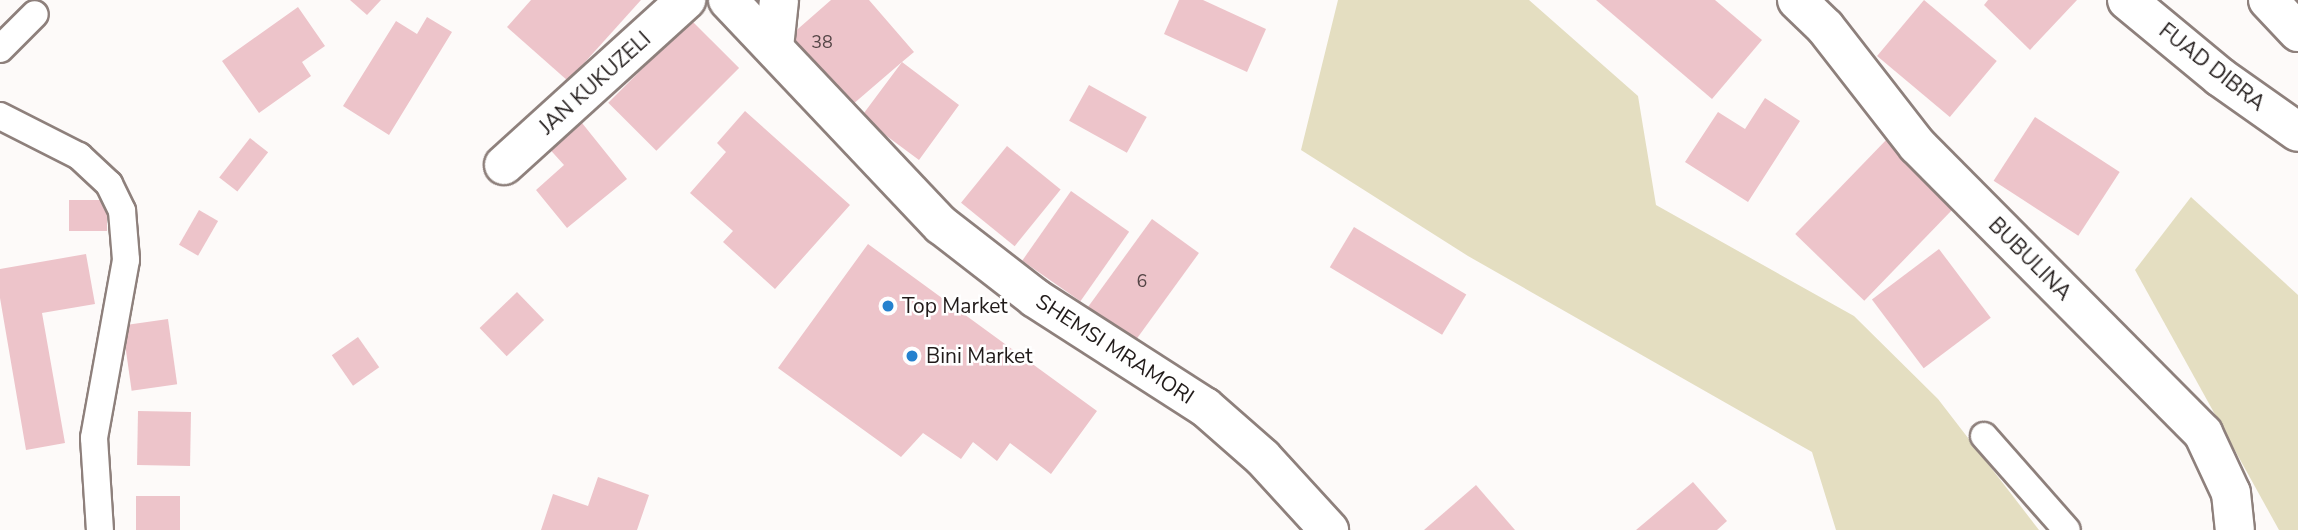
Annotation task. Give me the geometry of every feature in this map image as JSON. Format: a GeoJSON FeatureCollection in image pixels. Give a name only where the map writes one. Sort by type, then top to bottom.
{"type":"FeatureCollection","features":[{"type":"Feature","properties":{"kind":"street","name":"JAN KUKUZELI"},"geometry":{"type":"LineString","coordinates":[[504,165],[686,0]]}},
{"type":"Feature","properties":{"kind":"street","name":"SHEMSI MRAMORI"},"geometry":{"type":"LineString","coordinates":[[728,0],[941,225],[1035,298],[1205,407],[1263,458],[1325,528]]}},
{"type":"Feature","properties":{"kind":"street"},"geometry":{"type":"LineString","coordinates":[[774,47],[779,0]]}},
{"type":"Feature","properties":{"kind":"street","name":"BUBULINA"},"geometry":{"type":"LineString","coordinates":[[1797,0],[1825,27],[1917,145],[2203,433],[2231,493],[2235,530]]}},
{"type":"Feature","properties":{"kind":"street","name":"FUAD DIBRA"},"geometry":{"type":"LineString","coordinates":[[2127,0],[2220,78],[2298,132]]}},
{"type":"Feature","properties":{"kind":"street"},"geometry":{"type":"LineString","coordinates":[[2268,0],[2298,32]]}},
{"type":"Feature","properties":{"kind":"lane"},"geometry":{"type":"LineString","coordinates":[[0,49],[35,14]]}},
{"type":"Feature","properties":{"kind":"lane"},"geometry":{"type":"LineString","coordinates":[[0,116],[79,156],[109,184],[122,211],[126,260],[94,438],[100,530]]}},
{"type":"Feature","properties":{"kind":"lane"},"geometry":{"type":"LineString","coordinates":[[1984,436],[2067,530]]}},
{"type":"Feature","properties":{"kind":"shaded area"},"geometry":{"type":"Polygon","coordinates":[[[1338,0],[1529,0],[1638,96],[1656,205],[1854,316],[1938,399],[2039,530],[1836,530],[1812,452],[1468,256],[1301,150],[1338,0]]]}},
{"type":"Feature","properties":{"kind":"shaded area"},"geometry":{"type":"Polygon","coordinates":[[[2191,197],[2298,295],[2298,530],[2279,530],[2135,270],[2191,197]]]}},
{"type":"Feature","properties":{"kind":"building"},"geometry":{"type":"Polygon","coordinates":[[[350,0],[381,0],[367,15],[350,0]]]}},
{"type":"Feature","properties":{"kind":"building"},"geometry":{"type":"Polygon","coordinates":[[[531,0],[641,0],[568,81],[507,27],[531,0]]]}},
{"type":"Feature","properties":{"kind":"building"},"geometry":{"type":"Polygon","coordinates":[[[831,0],[869,0],[914,52],[852,105],[791,35],[831,0]]]}},
{"type":"Feature","properties":{"kind":"building"},"geometry":{"type":"Polygon","coordinates":[[[1179,0],[1203,0],[1266,29],[1247,72],[1164,34],[1179,0]]]}},
{"type":"Feature","properties":{"kind":"building"},"geometry":{"type":"Polygon","coordinates":[[[1596,0],[1715,0],[1762,40],[1712,99],[1596,0]]]}},
{"type":"Feature","properties":{"kind":"building"},"geometry":{"type":"Polygon","coordinates":[[[1924,0],[1997,61],[1950,117],[1877,56],[1924,0]]]}},
{"type":"Feature","properties":{"kind":"building"},"geometry":{"type":"Polygon","coordinates":[[[1988,0],[2077,0],[2030,50],[1984,5],[1988,0]]]}},
{"type":"Feature","properties":{"kind":"building"},"geometry":{"type":"Polygon","coordinates":[[[298,7],[325,46],[302,62],[311,76],[259,113],[222,61],[298,7]]]}},
{"type":"Feature","properties":{"kind":"building"},"geometry":{"type":"Polygon","coordinates":[[[427,17],[452,32],[389,135],[343,106],[396,21],[417,34],[427,17]]]}},
{"type":"Feature","properties":{"kind":"building"},"geometry":{"type":"Polygon","coordinates":[[[691,20],[739,68],[656,151],[608,103],[691,20]]]}},
{"type":"Feature","properties":{"kind":"building"},"geometry":{"type":"Polygon","coordinates":[[[902,62],[959,105],[919,160],[861,117],[902,62]]]}},
{"type":"Feature","properties":{"kind":"building"},"geometry":{"type":"Polygon","coordinates":[[[1089,85],[1147,117],[1127,153],[1069,121],[1089,85]]]}},
{"type":"Feature","properties":{"kind":"building"},"geometry":{"type":"Polygon","coordinates":[[[1765,98],[1800,121],[1748,202],[1685,162],[1718,112],[1745,129],[1765,98]]]}},
{"type":"Feature","properties":{"kind":"building"},"geometry":{"type":"Polygon","coordinates":[[[745,111],[850,205],[775,289],[723,242],[733,231],[690,193],[726,152],[717,143],[745,111]]]}},
{"type":"Feature","properties":{"kind":"building"},"geometry":{"type":"Polygon","coordinates":[[[2035,117],[2120,172],[2078,236],[1994,181],[2035,117]]]}},
{"type":"Feature","properties":{"kind":"building"},"geometry":{"type":"Polygon","coordinates":[[[578,118],[627,179],[567,228],[536,190],[564,165],[545,144],[578,118]]]}},
{"type":"Feature","properties":{"kind":"building"},"geometry":{"type":"Polygon","coordinates":[[[1889,137],[1958,204],[1864,301],[1795,234],[1889,137]]]}},
{"type":"Feature","properties":{"kind":"building"},"geometry":{"type":"Polygon","coordinates":[[[250,138],[268,152],[237,192],[219,177],[250,138]]]}},
{"type":"Feature","properties":{"kind":"building"},"geometry":{"type":"Polygon","coordinates":[[[1007,146],[1061,189],[1015,246],[961,203],[1007,146]]]}},
{"type":"Feature","properties":{"kind":"building"},"geometry":{"type":"Polygon","coordinates":[[[1071,191],[1129,232],[1080,301],[1022,261],[1071,191]]]}},
{"type":"Feature","properties":{"kind":"building"},"geometry":{"type":"Polygon","coordinates":[[[69,200],[107,200],[107,231],[69,231],[69,200]]]}},
{"type":"Feature","properties":{"kind":"building"},"geometry":{"type":"Polygon","coordinates":[[[199,210],[218,221],[198,256],[179,245],[199,210]]]}},
{"type":"Feature","properties":{"kind":"building"},"geometry":{"type":"Polygon","coordinates":[[[1152,219],[1199,253],[1133,344],[1086,310],[1152,219]]]}},
{"type":"Feature","properties":{"kind":"building"},"geometry":{"type":"Polygon","coordinates":[[[1354,227],[1466,294],[1442,335],[1330,267],[1354,227]]]}},
{"type":"Feature","properties":{"kind":"building","name":"Top Market"},"geometry":{"type":"Polygon","coordinates":[[[868,244],[1097,411],[1051,474],[1010,443],[997,461],[973,442],[961,459],[923,433],[901,457],[778,368],[868,244]]]}},
{"type":"Feature","properties":{"kind":"building"},"geometry":{"type":"Polygon","coordinates":[[[1939,249],[1991,318],[1924,368],[1872,300],[1939,249]]]}},
{"type":"Feature","properties":{"kind":"building"},"geometry":{"type":"Polygon","coordinates":[[[86,254],[95,304],[42,313],[65,443],[26,450],[0,298],[0,269],[86,254]]]}},
{"type":"Feature","properties":{"kind":"building"},"geometry":{"type":"Polygon","coordinates":[[[517,292],[544,320],[507,356],[480,328],[517,292]]]}},
{"type":"Feature","properties":{"kind":"building"},"geometry":{"type":"Polygon","coordinates":[[[168,319],[177,384],[132,391],[122,325],[168,319]]]}},
{"type":"Feature","properties":{"kind":"building"},"geometry":{"type":"Polygon","coordinates":[[[358,337],[379,367],[353,386],[332,355],[358,337]]]}},
{"type":"Feature","properties":{"kind":"building"},"geometry":{"type":"Polygon","coordinates":[[[138,411],[191,412],[190,466],[137,465],[138,411]]]}},
{"type":"Feature","properties":{"kind":"building"},"geometry":{"type":"Polygon","coordinates":[[[598,477],[649,495],[637,530],[541,530],[553,494],[588,506],[598,477]]]}},
{"type":"Feature","properties":{"kind":"building"},"geometry":{"type":"Polygon","coordinates":[[[1693,482],[1727,521],[1717,530],[1636,530],[1693,482]]]}},
{"type":"Feature","properties":{"kind":"building"},"geometry":{"type":"Polygon","coordinates":[[[1476,485],[1515,530],[1424,530],[1476,485]]]}},
{"type":"Feature","properties":{"kind":"building"},"geometry":{"type":"Polygon","coordinates":[[[136,496],[180,496],[180,530],[136,530],[136,496]]]}},
{"type":"Feature","properties":{"kind":"place","name":"Top Market"},"geometry":{"type":"Point","coordinates":[888,306]}},
{"type":"Feature","properties":{"kind":"place","name":"Bini Market"},"geometry":{"type":"Point","coordinates":[912,356]}}]}
